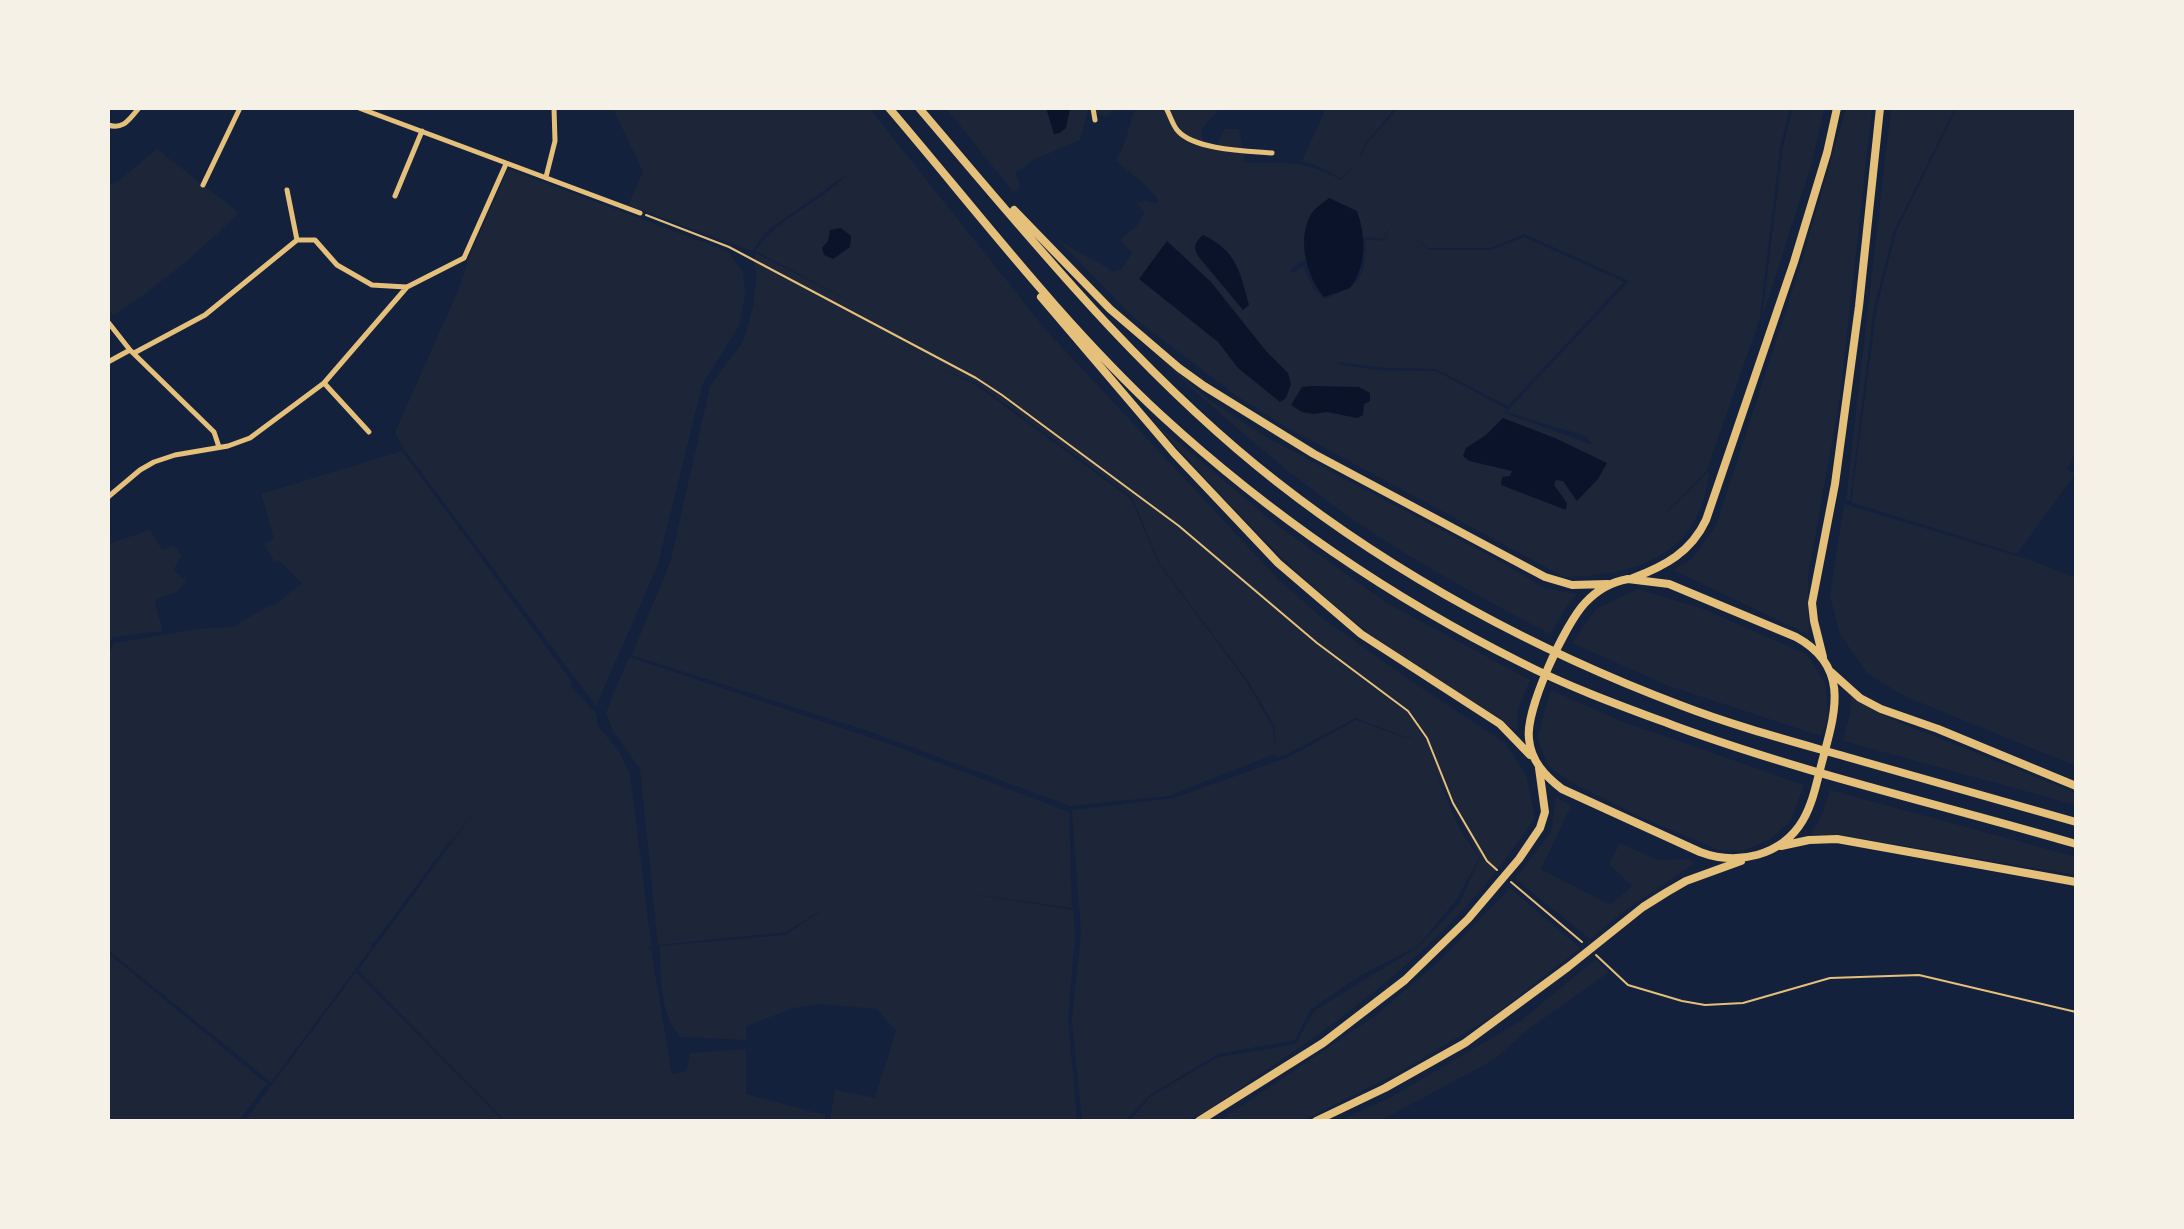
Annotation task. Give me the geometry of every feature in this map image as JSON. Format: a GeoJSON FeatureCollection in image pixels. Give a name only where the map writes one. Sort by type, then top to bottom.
{"type":"FeatureCollection","features":[{"type":"Feature","properties":{"kind":"highway"},"geometry":{"type":"LineString","coordinates":[[889,108],[1046,304],[1174,453],[1278,563],[1361,634],[1500,724],[1562,789],[1700,852],[1722,858],[1749,858]]}},
{"type":"Feature","properties":{"kind":"highway"},"geometry":{"type":"LineString","coordinates":[[919,108],[1086,302],[1166,386],[1276,482],[1370,548],[1433,587],[1583,665],[1681,706],[1771,736],[2076,822]]}},
{"type":"Feature","properties":{"kind":"highway"},"geometry":{"type":"LineString","coordinates":[[942,134],[1110,309],[1204,386],[1314,454],[1545,577],[1572,585],[1610,584],[1650,571],[1681,554],[1695,540],[1706,520],[1794,262],[1827,153],[1837,108]]}},
{"type":"Feature","properties":{"kind":"highway"},"geometry":{"type":"LineString","coordinates":[[1776,847],[1793,833],[1806,813],[1836,705],[1812,603],[1835,484],[1859,306],[1880,108]]}},
{"type":"Feature","properties":{"kind":"highway"},"geometry":{"type":"LineString","coordinates":[[993,235],[1100,354],[1161,415],[1221,466],[1282,516],[1352,565],[1467,633],[1539,671],[1675,726],[1734,746],[2076,844]]}},
{"type":"Feature","properties":{"kind":"highway"},"geometry":{"type":"LineString","coordinates":[[1628,579],[1669,584],[1796,637],[1808,644],[1828,669],[1860,698],[2076,786]]}},
{"type":"Feature","properties":{"kind":"highway"},"geometry":{"type":"LineString","coordinates":[[1199,1121],[1323,1043],[1405,980],[1468,919],[1519,859],[1543,821],[1544,797],[1528,733],[1530,712],[1578,611],[1610,584]]}},
{"type":"Feature","properties":{"kind":"highway"},"geometry":{"type":"LineString","coordinates":[[1316,1121],[1385,1088],[1465,1043],[1643,907],[1686,881],[1776,847],[1809,840],[1837,839],[2076,882]]}},
{"type":"Feature","properties":{"kind":"street"},"geometry":{"type":"LineString","coordinates":[[108,125],[115,127],[127,123],[138,108]]}},
{"type":"Feature","properties":{"kind":"street"},"geometry":{"type":"LineString","coordinates":[[203,185],[240,108]]}},
{"type":"Feature","properties":{"kind":"street"},"geometry":{"type":"LineString","coordinates":[[359,108],[640,213]]}},
{"type":"Feature","properties":{"kind":"street"},"geometry":{"type":"LineString","coordinates":[[546,177],[555,141],[554,108]]}},
{"type":"Feature","properties":{"kind":"street"},"geometry":{"type":"LineString","coordinates":[[1093,108],[1095,120]]}},
{"type":"Feature","properties":{"kind":"street"},"geometry":{"type":"LineString","coordinates":[[1166,108],[1177,131],[1191,139],[1216,147],[1272,153]]}},
{"type":"Feature","properties":{"kind":"street"},"geometry":{"type":"LineString","coordinates":[[395,196],[422,131]]}},
{"type":"Feature","properties":{"kind":"street"},"geometry":{"type":"LineString","coordinates":[[108,497],[154,462],[250,438],[324,383],[407,287],[464,258],[506,164]]}},
{"type":"Feature","properties":{"kind":"street"},"geometry":{"type":"LineString","coordinates":[[287,190],[297,240]]}},
{"type":"Feature","properties":{"kind":"street"},"geometry":{"type":"LineString","coordinates":[[108,362],[205,315],[297,240],[315,240],[337,265],[372,285],[407,287]]}},
{"type":"Feature","properties":{"kind":"street"},"geometry":{"type":"LineString","coordinates":[[108,322],[132,351],[214,432],[219,447]]}},
{"type":"Feature","properties":{"kind":"street"},"geometry":{"type":"LineString","coordinates":[[324,383],[369,432]]}},
{"type":"Feature","properties":{"kind":"path"},"geometry":{"type":"LineString","coordinates":[[640,213],[729,247],[976,378],[1179,526],[1317,643],[1408,711],[1427,738],[1453,803],[1487,861],[1499,871]]}},
{"type":"Feature","properties":{"kind":"path"},"geometry":{"type":"LineString","coordinates":[[1510,882],[1628,985],[1682,1001],[1705,1005],[1743,1003],[1830,978],[1894,974],[1919,975],[2076,1012]]}},
{"type":"Feature","properties":{"kind":"shaded area"},"geometry":{"type":"Polygon","coordinates":[[[613,108],[869,108],[1046,330],[1278,579],[1321,617],[1505,743],[1526,775],[1535,817],[1478,893],[1447,927],[1377,990],[1214,1106],[1185,1121],[1130,1121],[1150,1097],[1218,1057],[1296,1044],[1314,1011],[1418,947],[1459,904],[1480,858],[1435,771],[1458,826],[1479,858],[1457,899],[1418,946],[1363,974],[1310,1010],[1295,1040],[1218,1054],[1150,1095],[1125,1121],[1082,1121],[1072,1020],[1081,934],[1072,810],[1174,798],[1289,757],[1356,720],[1406,738],[1418,734],[1406,737],[1355,718],[1288,754],[1276,758],[1275,754],[1168,796],[1070,806],[874,733],[632,655],[671,560],[710,386],[743,342],[753,308],[757,272],[755,253],[878,315],[755,251],[775,229],[847,174],[767,231],[752,251],[628,205],[643,172],[613,108]],[[941,368],[976,385],[1131,499],[1159,564],[1246,681],[1273,728],[1275,749],[1275,727],[1248,681],[1160,564],[1132,497],[977,383],[941,368]]]}},
{"type":"Feature","properties":{"kind":"shaded area"},"geometry":{"type":"Polygon","coordinates":[[[946,108],[1116,108],[1106,117],[1088,110],[1080,140],[1033,160],[1015,173],[1020,186],[1014,193],[946,108]]]}},
{"type":"Feature","properties":{"kind":"shaded area"},"geometry":{"type":"Polygon","coordinates":[[[1046,108],[1070,108],[1066,128],[1060,133],[1054,134],[1046,108]]]}},
{"type":"Feature","properties":{"kind":"shaded area"},"geometry":{"type":"Polygon","coordinates":[[[1136,108],[1220,108],[1201,130],[1205,147],[1215,150],[1224,129],[1239,129],[1245,163],[1305,165],[1341,180],[1353,167],[1341,178],[1302,161],[1326,108],[1395,108],[1364,145],[1357,164],[1366,145],[1398,108],[1790,108],[1780,147],[1760,318],[1707,470],[1653,526],[1709,471],[1704,499],[1694,522],[1679,541],[1661,555],[1640,565],[1591,576],[1564,577],[1284,426],[1234,394],[1134,318],[1054,236],[1113,272],[1121,270],[1132,253],[1120,240],[1136,227],[1145,213],[1137,203],[1146,201],[1156,204],[1158,200],[1116,160],[1136,108]],[[1393,222],[1383,239],[1366,237],[1304,260],[1289,271],[1295,272],[1303,266],[1314,290],[1325,299],[1337,294],[1359,278],[1365,263],[1366,239],[1383,241],[1393,222]],[[1409,234],[1429,250],[1491,250],[1524,237],[1624,282],[1508,406],[1436,369],[1386,368],[1337,362],[1377,370],[1436,371],[1507,409],[1504,413],[1593,445],[1586,436],[1506,412],[1629,281],[1524,234],[1490,248],[1428,248],[1409,234]]]}},
{"type":"Feature","properties":{"kind":"shaded area"},"geometry":{"type":"Polygon","coordinates":[[[1793,108],[1825,108],[1810,169],[1762,318],[1783,147],[1793,108]]]}},
{"type":"Feature","properties":{"kind":"shaded area"},"geometry":{"type":"Polygon","coordinates":[[[1846,108],[1872,108],[1840,397],[1808,576],[1809,635],[1673,570],[1692,559],[1716,526],[1800,267],[1846,108]]]}},
{"type":"Feature","properties":{"kind":"shaded area"},"geometry":{"type":"Polygon","coordinates":[[[1891,108],[1955,108],[1894,231],[1874,307],[1850,500],[1846,500],[1891,108]]]}},
{"type":"Feature","properties":{"kind":"shaded area"},"geometry":{"type":"Polygon","coordinates":[[[1957,108],[2076,108],[2076,451],[2067,469],[2075,474],[2017,554],[1851,502],[1877,307],[1896,232],[1957,108]]]}},
{"type":"Feature","properties":{"kind":"shaded area"},"geometry":{"type":"Polygon","coordinates":[[[157,149],[239,213],[179,267],[114,315],[108,309],[108,186],[157,149]]]}},
{"type":"Feature","properties":{"kind":"shaded area"},"geometry":{"type":"Polygon","coordinates":[[[508,169],[727,251],[743,272],[745,295],[739,326],[702,385],[658,564],[596,706],[404,449],[395,432],[508,169]]]}},
{"type":"Feature","properties":{"kind":"shaded area"},"geometry":{"type":"Polygon","coordinates":[[[1329,198],[1357,211],[1363,251],[1360,270],[1350,288],[1324,297],[1309,269],[1304,236],[1311,213],[1329,198]]]}},
{"type":"Feature","properties":{"kind":"shaded area"},"geometry":{"type":"Polygon","coordinates":[[[841,228],[851,236],[850,247],[833,259],[824,255],[822,248],[828,241],[830,230],[841,228]]]}},
{"type":"Feature","properties":{"kind":"shaded area"},"geometry":{"type":"Polygon","coordinates":[[[1203,235],[1223,247],[1235,263],[1249,305],[1243,310],[1198,256],[1196,245],[1203,235]]]}},
{"type":"Feature","properties":{"kind":"shaded area"},"geometry":{"type":"Polygon","coordinates":[[[1167,241],[1211,282],[1266,351],[1288,373],[1291,384],[1286,398],[1280,402],[1238,368],[1218,342],[1139,279],[1167,241]]]}},
{"type":"Feature","properties":{"kind":"shaded area"},"geometry":{"type":"Polygon","coordinates":[[[1152,352],[1207,398],[1264,436],[1496,559],[1544,588],[1577,594],[1550,634],[1440,574],[1360,524],[1310,488],[1241,432],[1152,352]]]}},
{"type":"Feature","properties":{"kind":"shaded area"},"geometry":{"type":"Polygon","coordinates":[[[1302,387],[1359,387],[1370,393],[1370,401],[1364,404],[1363,415],[1357,418],[1327,412],[1302,412],[1291,405],[1302,387]]]}},
{"type":"Feature","properties":{"kind":"shaded area"},"geometry":{"type":"Polygon","coordinates":[[[1503,418],[1607,463],[1598,479],[1577,501],[1563,481],[1556,480],[1554,485],[1567,503],[1566,510],[1501,485],[1502,477],[1510,476],[1512,471],[1469,461],[1463,456],[1466,448],[1486,435],[1503,418]]]}},
{"type":"Feature","properties":{"kind":"shaded area"},"geometry":{"type":"Polygon","coordinates":[[[1154,422],[1277,525],[1387,603],[1530,680],[1517,711],[1517,731],[1408,661],[1343,612],[1259,534],[1154,422]]]}},
{"type":"Feature","properties":{"kind":"shaded area"},"geometry":{"type":"Polygon","coordinates":[[[402,451],[572,682],[570,686],[596,713],[598,726],[620,753],[630,774],[651,944],[648,950],[651,949],[672,1074],[687,1071],[690,1053],[746,1049],[746,1094],[825,1115],[825,1121],[505,1121],[358,970],[481,803],[450,843],[446,838],[448,843],[373,944],[368,941],[372,947],[271,1082],[108,950],[108,654],[115,643],[198,629],[233,627],[273,606],[302,583],[278,560],[275,562],[264,545],[274,538],[261,494],[402,451]]]}},
{"type":"Feature","properties":{"kind":"shaded area"},"geometry":{"type":"Polygon","coordinates":[[[1844,504],[2033,561],[2076,578],[2076,766],[1904,696],[1867,673],[1840,634],[1830,596],[1844,504]]]}},
{"type":"Feature","properties":{"kind":"shaded area"},"geometry":{"type":"Polygon","coordinates":[[[150,530],[162,550],[173,545],[182,556],[173,570],[186,581],[176,592],[157,599],[155,604],[163,631],[113,637],[108,645],[108,544],[150,530]]]}},
{"type":"Feature","properties":{"kind":"shaded area"},"geometry":{"type":"Polygon","coordinates":[[[1638,589],[1706,610],[1806,654],[1826,684],[1828,718],[1821,736],[1669,686],[1572,643],[1596,609],[1638,589]]]}},
{"type":"Feature","properties":{"kind":"shaded area"},"geometry":{"type":"Polygon","coordinates":[[[629,657],[887,743],[1069,812],[1072,908],[958,892],[1073,910],[1075,935],[1068,1018],[1077,1121],[830,1121],[835,1090],[875,1098],[896,1031],[877,1009],[819,1004],[794,1008],[746,1026],[746,1040],[681,1037],[665,1006],[660,946],[785,935],[830,905],[786,932],[658,945],[640,769],[612,729],[606,713],[629,657]]]}},
{"type":"Feature","properties":{"kind":"shaded area"},"geometry":{"type":"Polygon","coordinates":[[[1551,690],[1621,721],[1804,785],[1790,822],[1769,840],[1742,851],[1719,850],[1638,816],[1571,782],[1549,767],[1537,738],[1551,690]]]}},
{"type":"Feature","properties":{"kind":"shaded area"},"geometry":{"type":"Polygon","coordinates":[[[1851,696],[1901,723],[2076,793],[2076,805],[1843,741],[1851,696]]]}},
{"type":"Feature","properties":{"kind":"shaded area"},"geometry":{"type":"Polygon","coordinates":[[[1830,790],[2076,857],[2076,875],[1870,840],[1811,834],[1823,813],[1830,790]]]}},
{"type":"Feature","properties":{"kind":"shaded area"},"geometry":{"type":"Polygon","coordinates":[[[1556,797],[1571,806],[1541,869],[1610,905],[1632,886],[1609,864],[1620,843],[1658,860],[1689,859],[1695,863],[1627,909],[1590,939],[1515,879],[1551,832],[1556,797]]]}},
{"type":"Feature","properties":{"kind":"shaded area"},"geometry":{"type":"Polygon","coordinates":[[[1510,888],[1580,948],[1493,1016],[1403,1070],[1302,1121],[1219,1121],[1375,1016],[1439,961],[1510,888]]]}},
{"type":"Feature","properties":{"kind":"shaded area"},"geometry":{"type":"Polygon","coordinates":[[[108,953],[267,1084],[238,1121],[108,1121],[108,953]]]}},
{"type":"Feature","properties":{"kind":"shaded area"},"geometry":{"type":"Polygon","coordinates":[[[1596,959],[1609,972],[1526,1031],[1495,1059],[1380,1121],[1339,1121],[1391,1097],[1519,1022],[1596,959]]]}},
{"type":"Feature","properties":{"kind":"shaded area"},"geometry":{"type":"Polygon","coordinates":[[[356,972],[503,1121],[245,1121],[356,972]]]}}]}
